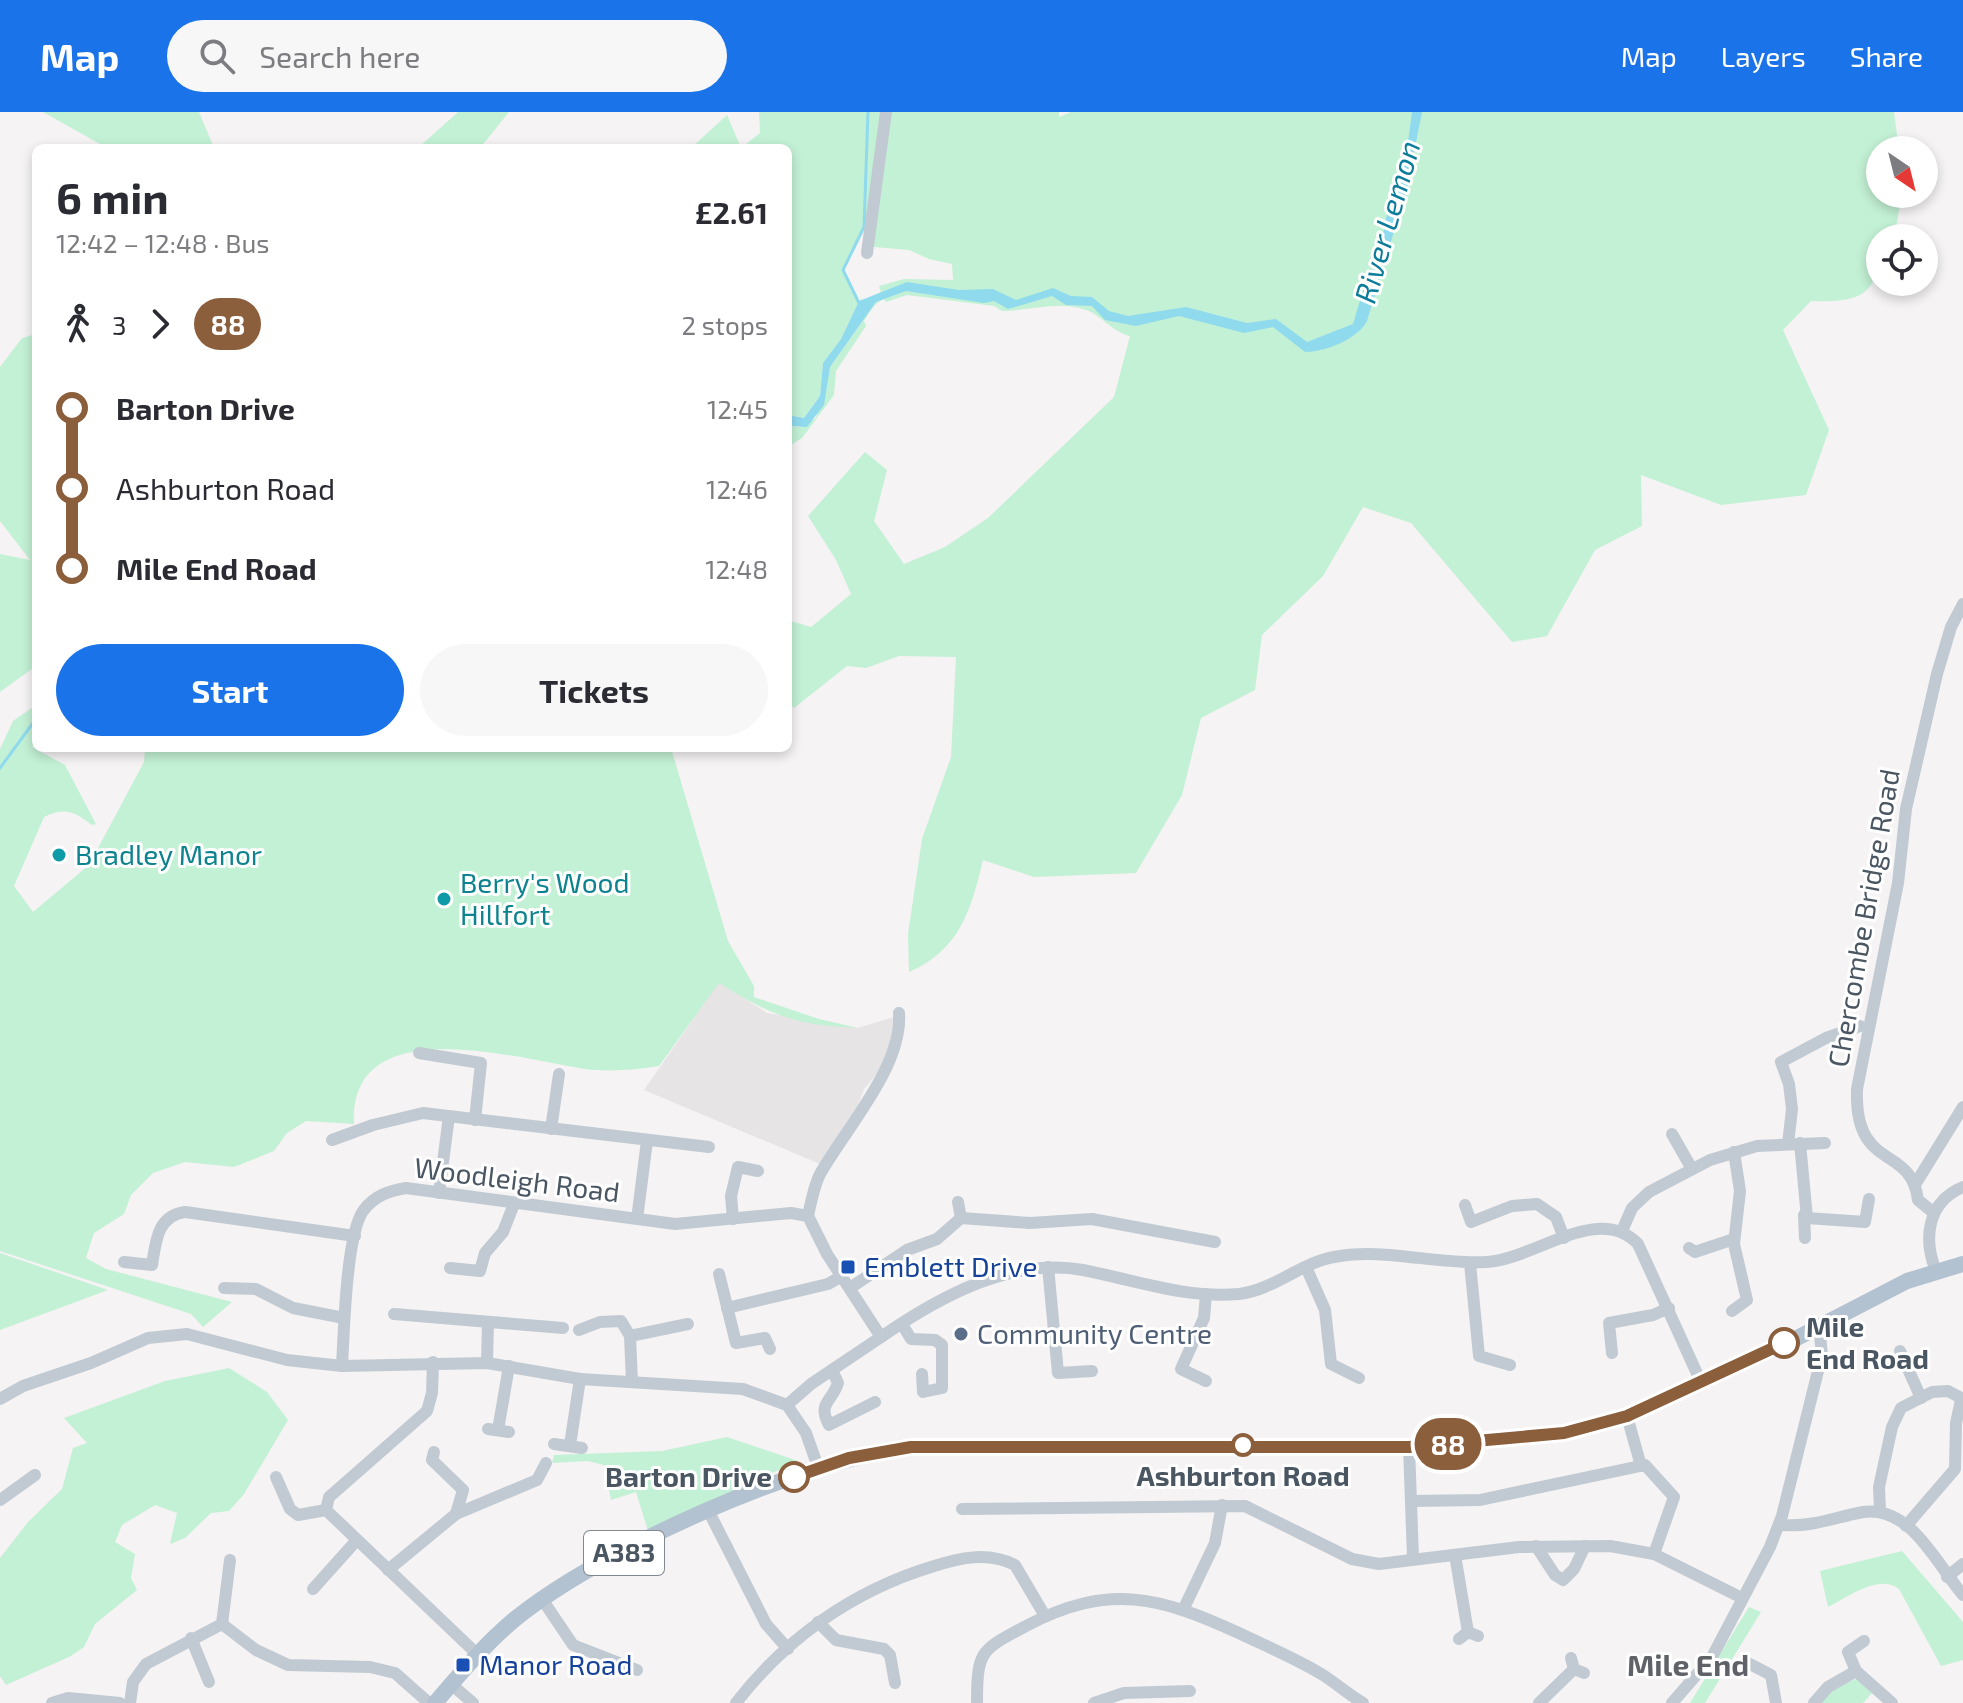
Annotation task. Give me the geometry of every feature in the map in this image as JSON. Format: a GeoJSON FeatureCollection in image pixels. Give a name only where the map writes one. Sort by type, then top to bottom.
{"type":"FeatureCollection","features":[{"type":"Feature","properties":{"kind":"main road","name":"A383"},"geometry":{"type":"LineString","coordinates":[[435,1703],[477,1654],[542,1599],[627,1551],[709,1512],[818,1467],[911,1447],[1409,1447],[1564,1433],[1627,1416],[1893,1288],[1963,1264]]}},
{"type":"Feature","properties":{"kind":"street"},"geometry":{"type":"LineString","coordinates":[[867,253],[886,112]]}},
{"type":"Feature","properties":{"kind":"street","name":"Chercombe Bridge Road"},"geometry":{"type":"LineString","coordinates":[[1934,1213],[1918,1200],[1912,1175],[1864,1138],[1857,1121],[1857,1089],[1898,883],[1906,809],[1937,674],[1951,627],[1963,604]]}},
{"type":"Feature","properties":{"kind":"street"},"geometry":{"type":"LineString","coordinates":[[881,1337],[808,1216],[818,1177],[874,1089],[901,1035],[899,1013]]}},
{"type":"Feature","properties":{"kind":"street"},"geometry":{"type":"LineString","coordinates":[[1805,1238],[1789,1084],[1781,1062],[1826,1038],[1860,1026]]}},
{"type":"Feature","properties":{"kind":"street"},"geometry":{"type":"LineString","coordinates":[[419,1053],[476,1059],[481,1063],[475,1120]]}},
{"type":"Feature","properties":{"kind":"street"},"geometry":{"type":"LineString","coordinates":[[551,1129],[558,1074]]}},
{"type":"Feature","properties":{"kind":"street"},"geometry":{"type":"LineString","coordinates":[[1916,1183],[1963,1107]]}},
{"type":"Feature","properties":{"kind":"street"},"geometry":{"type":"LineString","coordinates":[[332,1140],[411,1114],[647,1141],[684,1150],[709,1147]]}},
{"type":"Feature","properties":{"kind":"street"},"geometry":{"type":"LineString","coordinates":[[439,1193],[449,1116]]}},
{"type":"Feature","properties":{"kind":"street"},"geometry":{"type":"LineString","coordinates":[[1672,1134],[1692,1169]]}},
{"type":"Feature","properties":{"kind":"street"},"geometry":{"type":"LineString","coordinates":[[637,1219],[647,1141]]}},
{"type":"Feature","properties":{"kind":"street"},"geometry":{"type":"LineString","coordinates":[[1622,1231],[1639,1200],[1692,1169],[1734,1152],[1825,1143]]}},
{"type":"Feature","properties":{"kind":"street"},"geometry":{"type":"LineString","coordinates":[[1732,1311],[1747,1300],[1734,1239],[1740,1191],[1734,1152]]}},
{"type":"Feature","properties":{"kind":"street"},"geometry":{"type":"LineString","coordinates":[[733,1219],[731,1196],[734,1164],[758,1171]]}},
{"type":"Feature","properties":{"kind":"street"},"geometry":{"type":"LineString","coordinates":[[1936,1271],[1927,1234],[1934,1213],[1952,1192],[1963,1187]]}},
{"type":"Feature","properties":{"kind":"street","name":"Woodleigh Road"},"geometry":{"type":"LineString","coordinates":[[342,1366],[344,1318],[355,1236],[363,1212],[387,1192],[406,1188],[675,1224],[791,1213],[808,1216]]}},
{"type":"Feature","properties":{"kind":"street"},"geometry":{"type":"LineString","coordinates":[[1804,1215],[1812,1219],[1865,1222],[1869,1199]]}},
{"type":"Feature","properties":{"kind":"street"},"geometry":{"type":"LineString","coordinates":[[958,1202],[961,1218]]}},
{"type":"Feature","properties":{"kind":"street"},"geometry":{"type":"LineString","coordinates":[[450,1268],[480,1271],[485,1253],[503,1232],[514,1204]]}},
{"type":"Feature","properties":{"kind":"street"},"geometry":{"type":"LineString","coordinates":[[1465,1205],[1471,1222],[1512,1206],[1537,1204],[1556,1217],[1564,1238]]}},
{"type":"Feature","properties":{"kind":"street"},"geometry":{"type":"LineString","coordinates":[[124,1262],[152,1265],[158,1231],[176,1213],[355,1236]]}},
{"type":"Feature","properties":{"kind":"street"},"geometry":{"type":"LineString","coordinates":[[850,1288],[907,1250],[937,1239],[961,1218],[1030,1223],[1092,1219],[1215,1242]]}},
{"type":"Feature","properties":{"kind":"street"},"geometry":{"type":"LineString","coordinates":[[787,1405],[881,1337],[978,1283],[1048,1267],[1206,1294],[1262,1289],[1306,1267],[1355,1253],[1470,1263],[1530,1253],[1594,1228],[1622,1231],[1644,1253],[1700,1380]]}},
{"type":"Feature","properties":{"kind":"street"},"geometry":{"type":"LineString","coordinates":[[1689,1248],[1695,1252],[1734,1239]]}},
{"type":"Feature","properties":{"kind":"street"},"geometry":{"type":"LineString","coordinates":[[1470,1263],[1479,1356],[1510,1365]]}},
{"type":"Feature","properties":{"kind":"street"},"geometry":{"type":"LineString","coordinates":[[1048,1267],[1058,1373],[1092,1371]]}},
{"type":"Feature","properties":{"kind":"street"},"geometry":{"type":"LineString","coordinates":[[1306,1267],[1325,1310],[1331,1364],[1359,1378]]}},
{"type":"Feature","properties":{"kind":"street"},"geometry":{"type":"LineString","coordinates":[[719,1274],[736,1343],[765,1338],[770,1349]]}},
{"type":"Feature","properties":{"kind":"street"},"geometry":{"type":"LineString","coordinates":[[727,1308],[828,1284],[842,1276]]}},
{"type":"Feature","properties":{"kind":"street"},"geometry":{"type":"LineString","coordinates":[[224,1288],[256,1289],[293,1308],[344,1318]]}},
{"type":"Feature","properties":{"kind":"street"},"geometry":{"type":"LineString","coordinates":[[1206,1294],[1204,1318],[1181,1369],[1206,1381]]}},
{"type":"Feature","properties":{"kind":"street"},"geometry":{"type":"LineString","coordinates":[[1612,1353],[1609,1323],[1669,1308]]}},
{"type":"Feature","properties":{"kind":"street"},"geometry":{"type":"LineString","coordinates":[[394,1314],[573,1330],[615,1320],[625,1325],[630,1336],[632,1382]]}},
{"type":"Feature","properties":{"kind":"street"},"geometry":{"type":"LineString","coordinates":[[487,1363],[488,1322]]}},
{"type":"Feature","properties":{"kind":"street"},"geometry":{"type":"LineString","coordinates":[[630,1336],[688,1324]]}},
{"type":"Feature","properties":{"kind":"street"},"geometry":{"type":"LineString","coordinates":[[902,1324],[911,1339],[935,1340],[942,1345],[942,1388],[923,1392],[922,1374]]}},
{"type":"Feature","properties":{"kind":"street"},"geometry":{"type":"LineString","coordinates":[[1677,1701],[1712,1657],[1770,1547],[1782,1516],[1822,1355],[1819,1326]]}},
{"type":"Feature","properties":{"kind":"street"},"geometry":{"type":"LineString","coordinates":[[0,1399],[23,1386],[91,1363],[148,1338],[187,1334],[287,1360],[342,1366],[487,1363],[580,1379],[743,1389],[787,1405],[806,1433],[818,1467]]}},
{"type":"Feature","properties":{"kind":"street"},"geometry":{"type":"LineString","coordinates":[[1900,1351],[1921,1398]]}},
{"type":"Feature","properties":{"kind":"street"},"geometry":{"type":"LineString","coordinates":[[326,1510],[329,1497],[427,1411],[432,1393],[433,1362]]}},
{"type":"Feature","properties":{"kind":"street"},"geometry":{"type":"LineString","coordinates":[[498,1430],[509,1366]]}},
{"type":"Feature","properties":{"kind":"street"},"geometry":{"type":"LineString","coordinates":[[832,1370],[838,1383],[822,1412],[829,1425],[875,1402]]}},
{"type":"Feature","properties":{"kind":"street"},"geometry":{"type":"LineString","coordinates":[[554,1444],[576,1447],[580,1379]]}},
{"type":"Feature","properties":{"kind":"street"},"geometry":{"type":"LineString","coordinates":[[1880,1511],[1879,1487],[1892,1427],[1901,1408],[1921,1398],[1948,1391],[1962,1400],[1956,1423],[1955,1469],[1906,1526]]}},
{"type":"Feature","properties":{"kind":"street"},"geometry":{"type":"LineString","coordinates":[[1627,1416],[1641,1466]]}},
{"type":"Feature","properties":{"kind":"street"},"geometry":{"type":"LineString","coordinates":[[1409,1447],[1413,1558]]}},
{"type":"Feature","properties":{"kind":"street"},"geometry":{"type":"LineString","coordinates":[[434,1452],[432,1460],[463,1490],[487,1499]]}},
{"type":"Feature","properties":{"kind":"street"},"geometry":{"type":"LineString","coordinates":[[388,1570],[456,1514],[537,1480],[546,1463]]}},
{"type":"Feature","properties":{"kind":"street"},"geometry":{"type":"LineString","coordinates":[[1411,1501],[1480,1500],[1641,1466],[1649,1467],[1674,1497],[1654,1554]]}},
{"type":"Feature","properties":{"kind":"street"},"geometry":{"type":"LineString","coordinates":[[276,1477],[290,1509],[298,1515],[326,1510]]}},
{"type":"Feature","properties":{"kind":"street"},"geometry":{"type":"LineString","coordinates":[[0,1500],[32,1482]]}},
{"type":"Feature","properties":{"kind":"street"},"geometry":{"type":"LineString","coordinates":[[456,1514],[463,1490]]}},
{"type":"Feature","properties":{"kind":"street"},"geometry":{"type":"LineString","coordinates":[[1184,1608],[1215,1543],[1222,1505]]}},
{"type":"Feature","properties":{"kind":"street"},"geometry":{"type":"LineString","coordinates":[[956,1508],[1245,1506],[1364,1562],[1379,1564],[1536,1546],[1610,1546],[1654,1554],[1742,1598]]}},
{"type":"Feature","properties":{"kind":"street"},"geometry":{"type":"LineString","coordinates":[[326,1510],[477,1654]]}},
{"type":"Feature","properties":{"kind":"street"},"geometry":{"type":"LineString","coordinates":[[1784,1525],[1805,1527],[1880,1511],[1906,1526],[1925,1544],[1963,1595]]}},
{"type":"Feature","properties":{"kind":"street"},"geometry":{"type":"LineString","coordinates":[[709,1512],[766,1624],[788,1649]]}},
{"type":"Feature","properties":{"kind":"street"},"geometry":{"type":"LineString","coordinates":[[313,1589],[356,1541]]}},
{"type":"Feature","properties":{"kind":"street"},"geometry":{"type":"LineString","coordinates":[[1536,1546],[1555,1575],[1563,1580],[1574,1569],[1585,1546]]}},
{"type":"Feature","properties":{"kind":"street"},"geometry":{"type":"LineString","coordinates":[[1455,1555],[1468,1636]]}},
{"type":"Feature","properties":{"kind":"street"},"geometry":{"type":"LineString","coordinates":[[743,1700],[788,1649],[818,1622],[891,1579],[947,1561],[979,1556],[1015,1565],[1045,1616]]}},
{"type":"Feature","properties":{"kind":"street"},"geometry":{"type":"LineString","coordinates":[[222,1624],[230,1560]]}},
{"type":"Feature","properties":{"kind":"street"},"geometry":{"type":"LineString","coordinates":[[1947,1577],[1963,1564]]}},
{"type":"Feature","properties":{"kind":"street"},"geometry":{"type":"LineString","coordinates":[[542,1599],[573,1645],[637,1670]]}},
{"type":"Feature","properties":{"kind":"street"},"geometry":{"type":"LineString","coordinates":[[977,1703],[977,1669],[983,1651],[1045,1616],[1108,1600],[1152,1601],[1184,1608],[1323,1675],[1359,1702]]}},
{"type":"Feature","properties":{"kind":"street"},"geometry":{"type":"LineString","coordinates":[[818,1622],[836,1640],[884,1649],[890,1655],[895,1683]]}},
{"type":"Feature","properties":{"kind":"street"},"geometry":{"type":"LineString","coordinates":[[130,1703],[133,1682],[146,1664],[222,1624]]}},
{"type":"Feature","properties":{"kind":"street"},"geometry":{"type":"LineString","coordinates":[[222,1624],[256,1650],[288,1665],[370,1667],[395,1673],[429,1703]]}},
{"type":"Feature","properties":{"kind":"street"},"geometry":{"type":"LineString","coordinates":[[191,1638],[209,1682]]}},
{"type":"Feature","properties":{"kind":"street"},"geometry":{"type":"LineString","coordinates":[[1848,1652],[1864,1641]]}},
{"type":"Feature","properties":{"kind":"street"},"geometry":{"type":"LineString","coordinates":[[1833,1647],[1848,1652],[1856,1671],[1892,1703]]}},
{"type":"Feature","properties":{"kind":"street"},"geometry":{"type":"LineString","coordinates":[[1748,1663],[1771,1675],[1776,1703]]}},
{"type":"Feature","properties":{"kind":"street"},"geometry":{"type":"LineString","coordinates":[[1539,1703],[1577,1667]]}},
{"type":"Feature","properties":{"kind":"street"},"geometry":{"type":"LineString","coordinates":[[1814,1703],[1828,1687],[1856,1671]]}},
{"type":"Feature","properties":{"kind":"street"},"geometry":{"type":"LineString","coordinates":[[451,1684],[473,1703]]}},
{"type":"Feature","properties":{"kind":"street"},"geometry":{"type":"LineString","coordinates":[[1094,1703],[1124,1693],[1193,1691]]}},
{"type":"Feature","properties":{"kind":"street"},"geometry":{"type":"LineString","coordinates":[[1867,1703],[1877,1692]]}},
{"type":"Feature","properties":{"kind":"street"},"geometry":{"type":"LineString","coordinates":[[52,1703],[68,1698],[120,1703]]}},
{"type":"Feature","properties":{"kind":"shaded area"},"geometry":{"type":"Polygon","coordinates":[[[719,982],[767,1013],[858,1028],[894,1017],[897,1034],[882,1068],[864,1089],[858,1105],[820,1164],[644,1090],[719,982]]]}},
{"type":"Feature","properties":{"kind":"green space"},"geometry":{"type":"Polygon","coordinates":[[[43,112],[199,112],[212,144],[100,144],[43,112]]]}},
{"type":"Feature","properties":{"kind":"green space"},"geometry":{"type":"Polygon","coordinates":[[[458,112],[509,112],[483,144],[422,144],[458,112]]]}},
{"type":"Feature","properties":{"kind":"green space"},"geometry":{"type":"Polygon","coordinates":[[[759,112],[1059,112],[1059,117],[1071,112],[1894,112],[1897,136],[1866,136],[1866,208],[1899,208],[1897,224],[1866,224],[1866,291],[1845,300],[1811,301],[1783,330],[1829,430],[1806,495],[1721,505],[1641,475],[1642,526],[1595,550],[1547,636],[1512,642],[1411,523],[1363,507],[1323,576],[1262,635],[1255,690],[1201,718],[1182,795],[1136,873],[1034,877],[983,860],[968,912],[952,940],[926,963],[909,972],[908,934],[922,839],[951,757],[956,657],[899,656],[866,668],[847,666],[794,708],[792,706],[792,621],[811,627],[851,594],[836,560],[808,516],[865,452],[887,470],[874,521],[904,564],[945,547],[988,518],[1114,397],[1130,336],[1117,331],[1091,312],[1076,307],[1002,311],[994,306],[907,295],[886,302],[884,299],[870,311],[864,321],[866,326],[836,371],[834,395],[802,438],[792,444],[792,426],[801,427],[816,418],[830,367],[876,302],[866,300],[881,292],[879,286],[904,279],[953,280],[952,264],[909,250],[874,247],[863,228],[843,270],[857,301],[864,298],[859,301],[841,339],[823,363],[820,396],[804,418],[792,416],[792,144],[746,144],[760,133],[759,112]]]}},
{"type":"Feature","properties":{"kind":"green space"},"geometry":{"type":"Polygon","coordinates":[[[727,115],[739,144],[695,144],[727,115]]]}},
{"type":"Feature","properties":{"kind":"green space"},"geometry":{"type":"Polygon","coordinates":[[[32,335],[32,669],[0,692],[0,554],[30,560],[0,521],[0,367],[22,338],[32,335]]]}},
{"type":"Feature","properties":{"kind":"green space"},"geometry":{"type":"Polygon","coordinates":[[[32,708],[32,752],[41,752],[65,765],[96,824],[92,825],[69,812],[44,817],[14,886],[33,912],[89,865],[144,762],[145,752],[672,752],[728,941],[754,986],[754,997],[819,1019],[858,1028],[785,1017],[754,1004],[719,983],[659,1066],[594,1070],[444,1049],[408,1053],[379,1065],[360,1088],[354,1124],[306,1121],[287,1133],[274,1151],[234,1167],[185,1162],[153,1173],[131,1195],[124,1214],[94,1233],[86,1258],[106,1269],[232,1302],[203,1327],[191,1314],[0,1251],[0,749],[13,721],[32,708]]]}},
{"type":"Feature","properties":{"kind":"green space"},"geometry":{"type":"Polygon","coordinates":[[[0,1253],[108,1290],[0,1330],[0,1253]]]}},
{"type":"Feature","properties":{"kind":"green space"},"geometry":{"type":"Polygon","coordinates":[[[229,1368],[267,1392],[288,1420],[244,1494],[229,1511],[211,1513],[185,1538],[170,1544],[177,1513],[155,1505],[122,1525],[115,1542],[135,1554],[131,1578],[137,1590],[95,1624],[84,1647],[6,1685],[0,1676],[0,1558],[28,1522],[62,1489],[73,1448],[87,1443],[64,1418],[165,1381],[229,1368]]]}},
{"type":"Feature","properties":{"kind":"green space"},"geometry":{"type":"Polygon","coordinates":[[[727,1437],[798,1461],[648,1531],[636,1492],[611,1500],[604,1465],[588,1461],[552,1463],[554,1455],[662,1451],[727,1437]]]}},
{"type":"Feature","properties":{"kind":"green space"},"geometry":{"type":"Polygon","coordinates":[[[1902,1551],[1963,1622],[1963,1660],[1941,1666],[1899,1589],[1891,1585],[1864,1588],[1828,1607],[1820,1571],[1902,1551]]]}},
{"type":"Feature","properties":{"kind":"green space"},"geometry":{"type":"Polygon","coordinates":[[[1749,1607],[1761,1612],[1705,1703],[1690,1703],[1749,1607]]]}},
{"type":"Feature","properties":{"kind":"green space"},"geometry":{"type":"Polygon","coordinates":[[[1858,1678],[1872,1693],[1863,1703],[1821,1703],[1832,1690],[1858,1678]]]}},
{"type":"Feature","properties":{"kind":"water","name":"River Lemon"},"geometry":{"type":"Polygon","coordinates":[[[1412,112],[1422,112],[1407,188],[1367,321],[1356,334],[1339,344],[1305,352],[1273,327],[1244,333],[1179,316],[1136,326],[1105,320],[1092,306],[1066,305],[1052,296],[1008,309],[994,301],[984,303],[906,291],[876,302],[830,367],[824,405],[807,427],[792,426],[792,416],[804,418],[820,396],[823,363],[841,339],[859,301],[907,282],[959,290],[993,289],[1016,300],[1053,288],[1071,296],[1092,297],[1109,311],[1128,316],[1186,307],[1247,323],[1276,319],[1307,342],[1353,324],[1364,287],[1377,264],[1391,194],[1407,149],[1412,112]]]}},
{"type":"Feature","properties":{"kind":"waterway"},"geometry":{"type":"LineString","coordinates":[[859,303],[843,270],[864,227],[868,112]]}},
{"type":"Feature","properties":{"kind":"waterway"},"geometry":{"type":"LineString","coordinates":[[0,768],[32,724]]}},
{"type":"Feature","properties":{"kind":"bus line","name":"88"},"geometry":{"type":"LineString","coordinates":[[794,1477],[849,1458],[911,1447],[1107,1444],[1409,1447],[1564,1433],[1627,1416],[1784,1343]]}},
{"type":"Feature","properties":{"kind":"place","name":"Bradley Manor"},"geometry":{"type":"Point","coordinates":[59,855]}},
{"type":"Feature","properties":{"kind":"place","name":"Berry's Wood Hillfort"},"geometry":{"type":"Point","coordinates":[444,899]}},
{"type":"Feature","properties":{"kind":"place","name":"Emblett Drive"},"geometry":{"type":"Point","coordinates":[848,1267]}},
{"type":"Feature","properties":{"kind":"place","name":"Community Centre"},"geometry":{"type":"Point","coordinates":[961,1334]}},
{"type":"Feature","properties":{"kind":"place","name":"Mile End Road"},"geometry":{"type":"Point","coordinates":[1784,1343]}},
{"type":"Feature","properties":{"kind":"place","name":"Ashburton Road"},"geometry":{"type":"Point","coordinates":[1243,1445]}},
{"type":"Feature","properties":{"kind":"place","name":"Barton Drive"},"geometry":{"type":"Point","coordinates":[794,1477]}},
{"type":"Feature","properties":{"kind":"place","name":"Manor Road"},"geometry":{"type":"Point","coordinates":[463,1665]}},
{"type":"Feature","properties":{"kind":"district","name":"Mile End"},"geometry":{"type":"Point","coordinates":[1688,1666]}}]}
